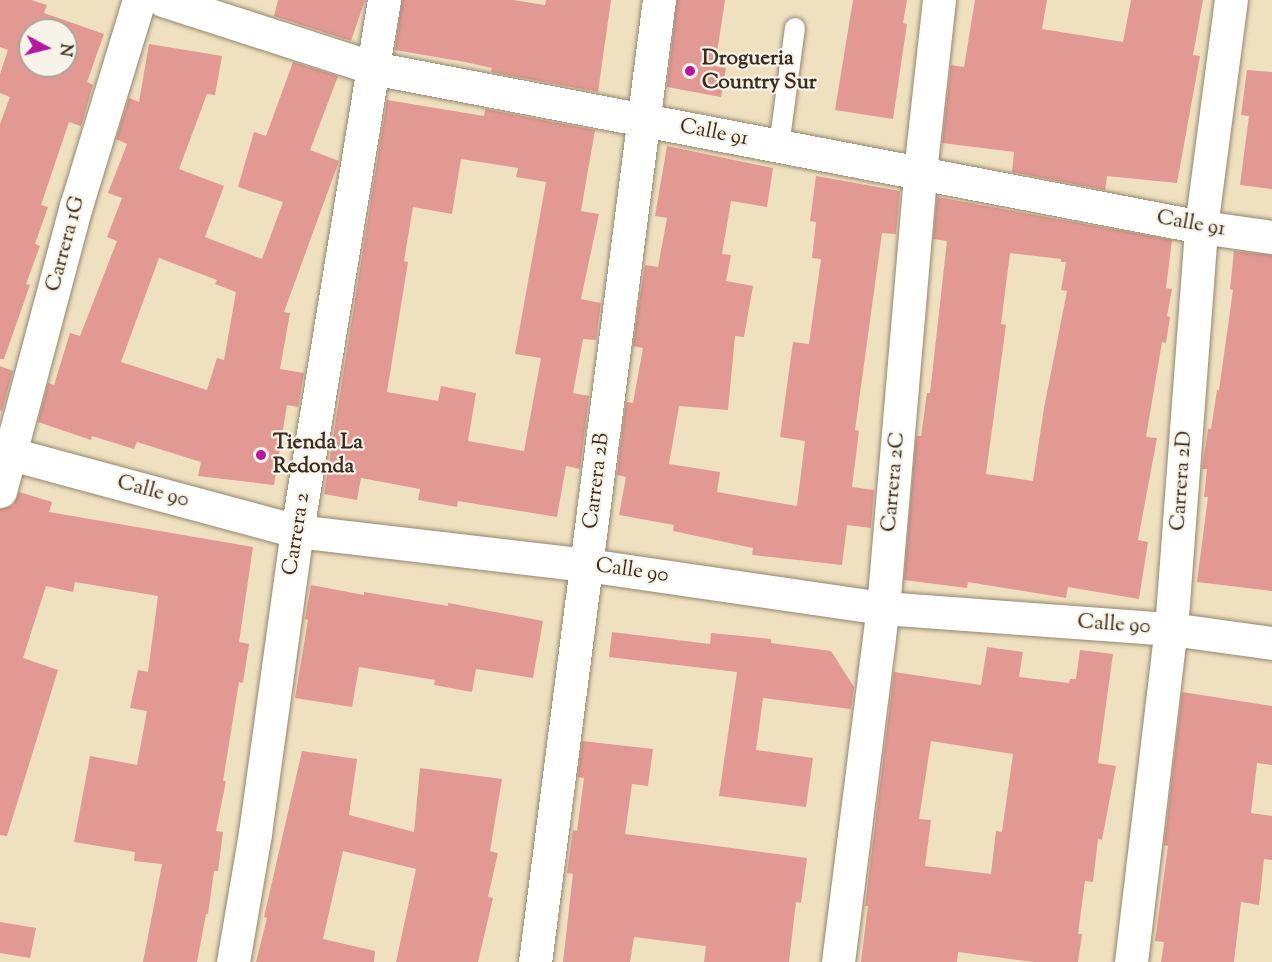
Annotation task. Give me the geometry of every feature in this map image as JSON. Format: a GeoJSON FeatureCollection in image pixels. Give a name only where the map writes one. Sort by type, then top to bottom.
{"type":"FeatureCollection","features":[{"type":"Feature","properties":{"kind":"street","name":"Carrera 1G"},"geometry":{"type":"LineString","coordinates":[[0,491],[5,453],[76,206],[139,0]]}},
{"type":"Feature","properties":{"kind":"street","name":"Calle 91"},"geometry":{"type":"LineString","coordinates":[[163,0],[373,68],[1201,227],[1272,237]]}},
{"type":"Feature","properties":{"kind":"street","name":"Carrera 2"},"geometry":{"type":"LineString","coordinates":[[233,962],[255,833],[297,531],[384,0]]}},
{"type":"Feature","properties":{"kind":"street","name":"Carrera 2B"},"geometry":{"type":"LineString","coordinates":[[535,962],[659,0]]}},
{"type":"Feature","properties":{"kind":"street","name":"Carrera 2C"},"geometry":{"type":"LineString","coordinates":[[838,962],[883,608],[920,172],[939,0]]}},
{"type":"Feature","properties":{"kind":"street","name":"Carrera 2D"},"geometry":{"type":"LineString","coordinates":[[1131,962],[1171,629],[1201,227],[1232,0]]}},
{"type":"Feature","properties":{"kind":"street","name":"Calle 90"},"geometry":{"type":"LineString","coordinates":[[5,453],[297,531],[587,565],[883,608],[1171,629],[1272,643]]}},
{"type":"Feature","properties":{"kind":"lane"},"geometry":{"type":"LineString","coordinates":[[779,146],[795,28]]}},
{"type":"Feature","properties":{"kind":"building"},"geometry":{"type":"Polygon","coordinates":[[[0,0],[31,0],[47,5],[44,13],[58,18],[18,18],[18,78],[78,78],[78,25],[104,34],[87,82],[93,85],[81,126],[69,122],[41,205],[48,207],[35,244],[40,246],[26,284],[30,285],[4,359],[0,359],[0,124],[10,97],[0,93],[0,74],[8,50],[0,47],[0,0]]]}},
{"type":"Feature","properties":{"kind":"building"},"geometry":{"type":"Polygon","coordinates":[[[278,0],[365,0],[351,41],[274,16],[278,0]]]}},
{"type":"Feature","properties":{"kind":"building"},"geometry":{"type":"Polygon","coordinates":[[[402,0],[513,0],[545,5],[546,0],[611,0],[598,92],[491,72],[492,68],[465,62],[395,50],[402,0]]]}},
{"type":"Feature","properties":{"kind":"building"},"geometry":{"type":"Polygon","coordinates":[[[677,0],[725,0],[715,66],[726,68],[721,97],[667,87],[677,0]]]}},
{"type":"Feature","properties":{"kind":"building"},"geometry":{"type":"Polygon","coordinates":[[[853,0],[907,0],[903,23],[907,24],[893,119],[835,110],[853,0]]]}},
{"type":"Feature","properties":{"kind":"building"},"geometry":{"type":"Polygon","coordinates":[[[975,0],[1047,0],[1042,29],[1123,42],[1131,0],[1203,0],[1193,55],[1200,56],[1177,183],[1107,176],[1105,190],[1012,172],[1014,152],[942,143],[951,65],[964,67],[975,0]]]}},
{"type":"Feature","properties":{"kind":"building"},"geometry":{"type":"Polygon","coordinates":[[[149,44],[222,56],[215,95],[207,94],[179,169],[224,186],[205,237],[262,259],[283,202],[238,187],[254,132],[266,136],[293,62],[338,76],[310,150],[339,161],[284,312],[290,313],[280,369],[304,373],[298,407],[287,405],[274,485],[198,476],[201,462],[137,442],[134,449],[92,436],[91,440],[38,422],[48,383],[54,385],[70,333],[80,336],[117,241],[107,237],[122,198],[108,193],[127,144],[116,139],[129,98],[139,102],[149,44]],[[159,258],[121,362],[207,390],[217,358],[224,360],[236,292],[215,284],[217,280],[159,258]]]}},
{"type":"Feature","properties":{"kind":"building"},"geometry":{"type":"Polygon","coordinates":[[[1247,70],[1272,72],[1272,189],[1240,185],[1249,116],[1241,115],[1247,70]]]}},
{"type":"Feature","properties":{"kind":"building"},"geometry":{"type":"Polygon","coordinates":[[[387,100],[484,116],[485,109],[595,130],[581,211],[599,214],[581,299],[601,303],[596,340],[583,339],[573,393],[589,396],[580,469],[566,466],[557,517],[458,501],[457,507],[418,500],[420,489],[361,478],[357,500],[324,494],[387,100]],[[461,159],[452,214],[413,207],[404,261],[408,262],[387,392],[438,401],[441,386],[476,393],[468,441],[524,451],[541,358],[515,354],[546,182],[516,177],[518,168],[461,159]]]}},
{"type":"Feature","properties":{"kind":"building"},"geometry":{"type":"Polygon","coordinates":[[[667,146],[773,168],[767,207],[731,201],[722,254],[731,255],[726,281],[753,286],[744,337],[735,336],[728,410],[679,406],[669,464],[720,472],[717,492],[797,506],[805,441],[780,437],[793,342],[809,344],[821,259],[812,258],[816,222],[810,221],[816,176],[900,191],[896,234],[882,233],[855,430],[859,431],[852,487],[874,490],[871,528],[847,525],[842,565],[752,555],[753,548],[673,531],[674,525],[619,515],[626,477],[617,475],[626,402],[633,403],[643,348],[633,346],[645,265],[658,267],[667,218],[655,216],[667,146]]]}},
{"type":"Feature","properties":{"kind":"building"},"geometry":{"type":"Polygon","coordinates":[[[937,197],[1172,240],[1166,288],[1172,289],[1167,316],[1170,317],[1166,343],[1162,342],[1146,437],[1157,438],[1138,540],[1148,542],[1139,599],[1068,587],[1066,598],[968,582],[967,588],[904,580],[916,436],[921,436],[927,393],[930,393],[947,241],[933,239],[937,197]],[[1010,253],[1001,324],[1006,325],[986,474],[1033,481],[1044,408],[1067,291],[1061,290],[1066,262],[1061,262],[1061,259],[1010,253]]]}},
{"type":"Feature","properties":{"kind":"building"},"geometry":{"type":"Polygon","coordinates":[[[1234,251],[1272,255],[1272,591],[1197,582],[1208,497],[1204,497],[1207,469],[1202,469],[1208,429],[1211,429],[1217,390],[1219,390],[1233,290],[1230,289],[1234,251]]]}},
{"type":"Feature","properties":{"kind":"building"},"geometry":{"type":"Polygon","coordinates":[[[0,366],[13,371],[2,411],[0,410],[0,366]]]}},
{"type":"Feature","properties":{"kind":"building"},"geometry":{"type":"Polygon","coordinates":[[[19,492],[52,502],[49,512],[253,547],[239,642],[249,644],[243,683],[239,682],[223,781],[226,781],[216,831],[223,832],[218,871],[214,871],[208,914],[206,914],[197,962],[143,962],[162,864],[134,861],[135,852],[74,842],[90,756],[137,765],[147,711],[130,708],[138,670],[148,672],[158,596],[75,582],[73,592],[46,586],[23,658],[58,670],[7,836],[0,835],[0,509],[13,505],[19,492]]]}},
{"type":"Feature","properties":{"kind":"building"},"geometry":{"type":"Polygon","coordinates":[[[311,585],[364,595],[364,592],[448,606],[448,603],[543,621],[533,678],[476,669],[472,692],[434,685],[435,680],[359,667],[352,707],[295,698],[308,620],[305,619],[311,585]]]}},
{"type":"Feature","properties":{"kind":"building"},"geometry":{"type":"Polygon","coordinates":[[[612,632],[710,644],[711,633],[771,639],[771,643],[831,651],[854,687],[851,709],[763,698],[756,750],[813,758],[806,807],[719,796],[737,672],[609,657],[612,632]]]}},
{"type":"Feature","properties":{"kind":"building"},"geometry":{"type":"Polygon","coordinates":[[[987,647],[1023,652],[1019,677],[1069,683],[1070,679],[1076,679],[1080,650],[1113,654],[1098,763],[1116,766],[1102,840],[1098,839],[1093,882],[1085,881],[1078,934],[1082,934],[1078,962],[1034,962],[958,952],[957,962],[861,962],[868,906],[865,906],[894,672],[981,685],[987,647]],[[931,741],[919,819],[931,820],[925,866],[991,874],[996,831],[1002,832],[1013,754],[931,741]]]}},
{"type":"Feature","properties":{"kind":"building"},"geometry":{"type":"Polygon","coordinates":[[[1182,692],[1272,706],[1272,765],[1257,763],[1251,813],[1272,816],[1272,860],[1264,859],[1259,905],[1241,902],[1234,962],[1161,962],[1164,942],[1155,941],[1168,846],[1164,845],[1182,692]]]}},
{"type":"Feature","properties":{"kind":"building"},"geometry":{"type":"Polygon","coordinates":[[[582,741],[653,749],[648,786],[632,784],[625,834],[807,858],[801,903],[796,902],[789,962],[704,962],[706,946],[634,937],[630,962],[563,962],[573,874],[567,873],[573,830],[577,831],[584,778],[578,777],[582,741]]]}},
{"type":"Feature","properties":{"kind":"building"},"geometry":{"type":"Polygon","coordinates":[[[302,751],[357,759],[349,815],[414,832],[420,768],[502,779],[490,851],[498,853],[488,897],[493,898],[478,962],[396,962],[416,869],[343,851],[323,939],[375,951],[374,962],[256,962],[302,751]]]}},
{"type":"Feature","properties":{"kind":"building"},"geometry":{"type":"Polygon","coordinates":[[[0,922],[36,928],[30,958],[0,953],[0,922]]]}},
{"type":"Feature","properties":{"kind":"place","name":"Drogueria Country Sur"},"geometry":{"type":"Point","coordinates":[690,71]}},
{"type":"Feature","properties":{"kind":"place","name":"Tienda La Redonda"},"geometry":{"type":"Point","coordinates":[261,455]}}]}
